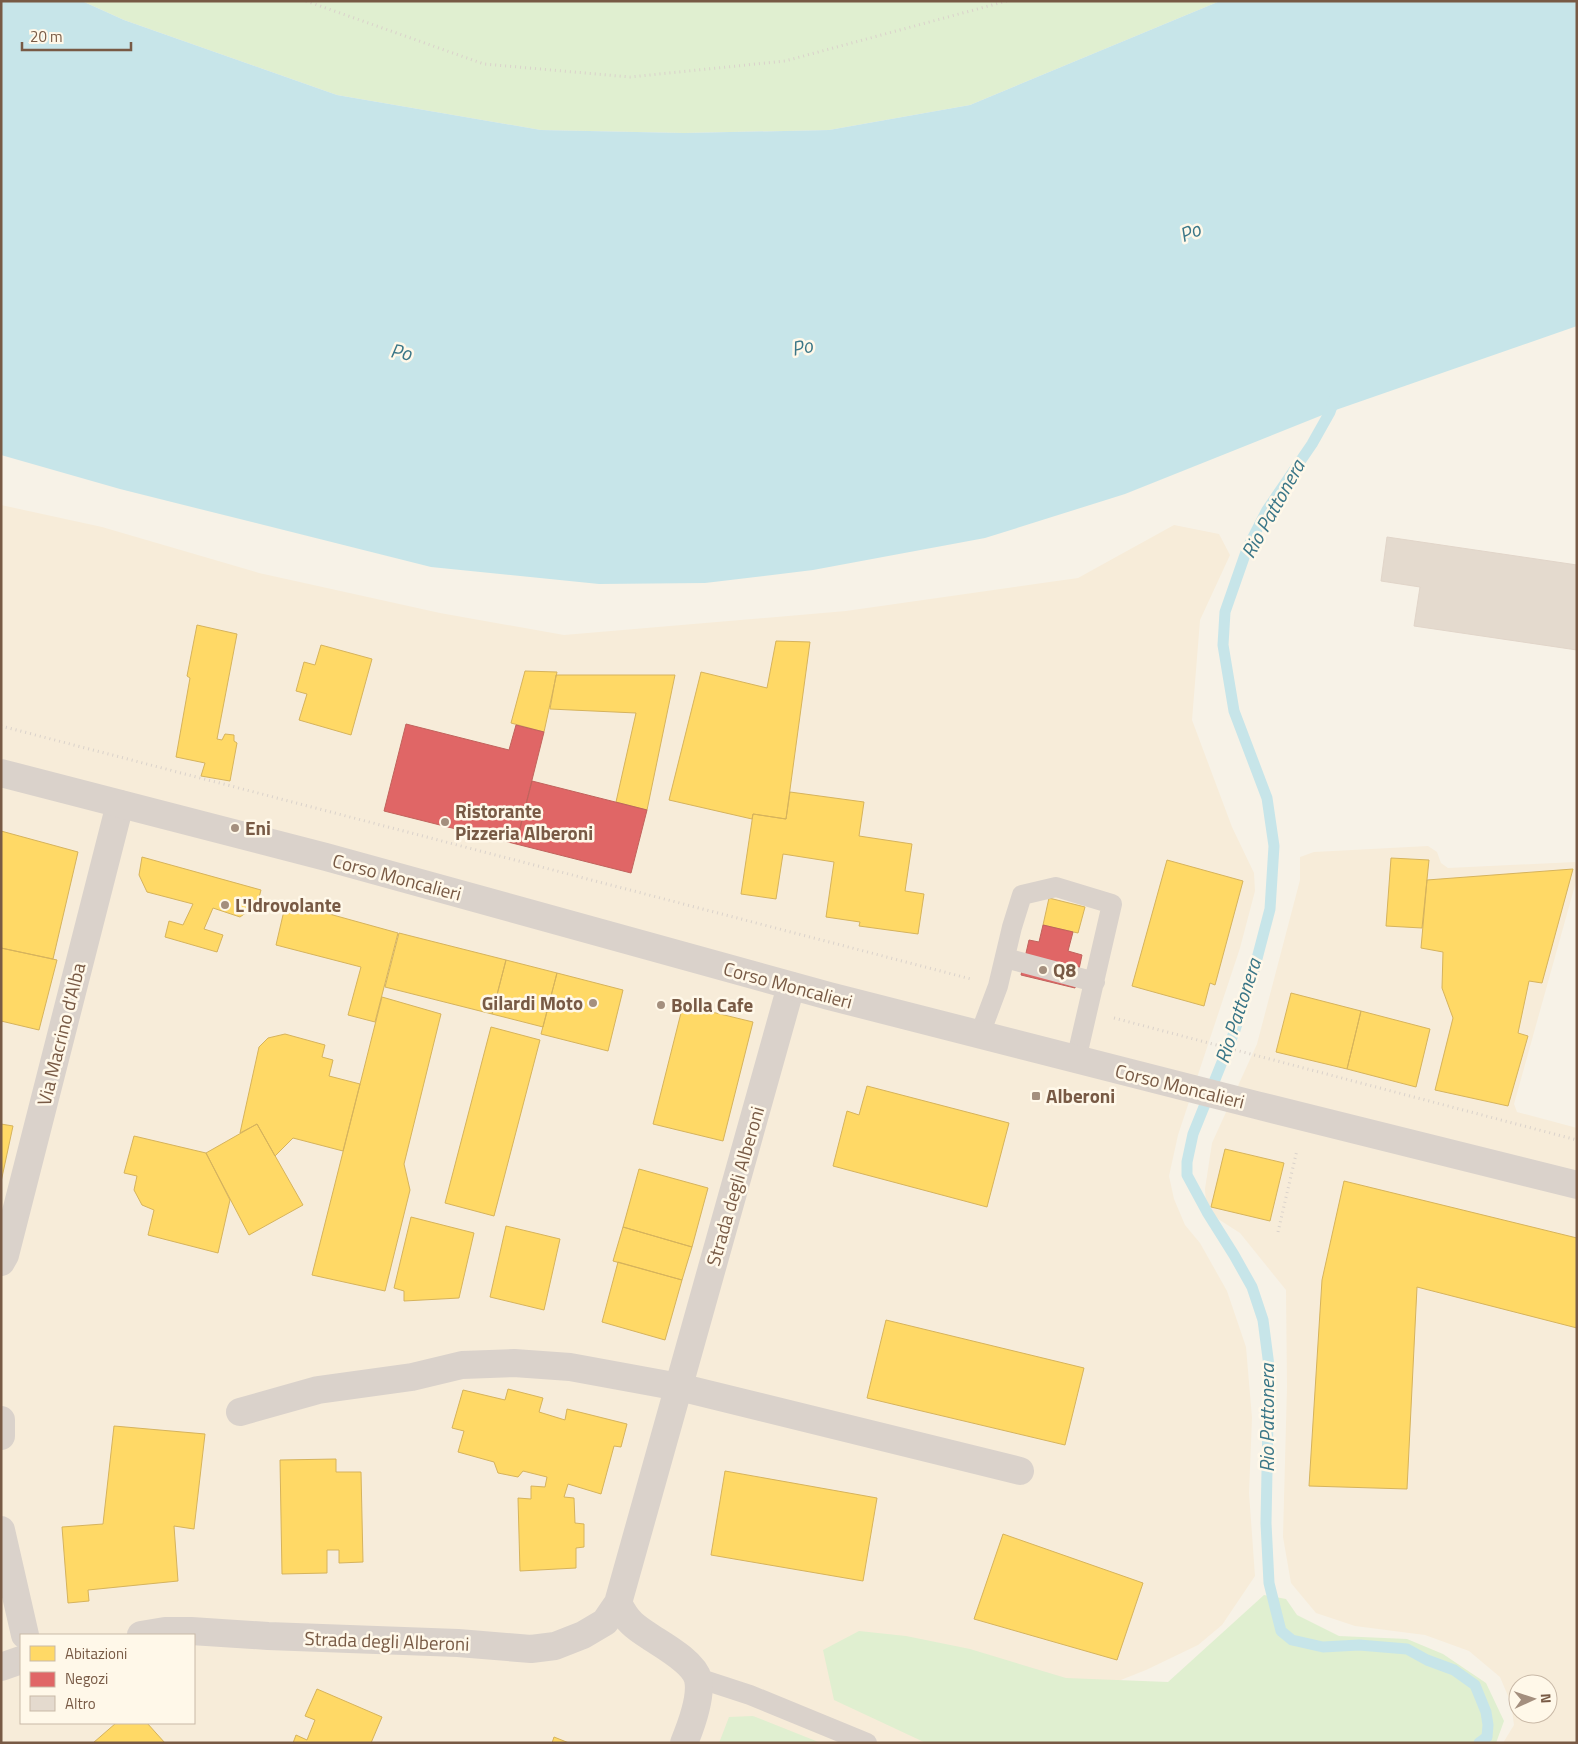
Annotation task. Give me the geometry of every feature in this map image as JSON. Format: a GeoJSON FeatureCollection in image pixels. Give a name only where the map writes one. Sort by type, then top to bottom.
{"type":"FeatureCollection","features":[{"type":"Feature","properties":{"kind":"street","name":"Corso Moncalieri"},"geometry":{"type":"LineString","coordinates":[[1,773],[326,858],[791,986],[1256,1106],[1577,1185]]}},
{"type":"Feature","properties":{"kind":"street","name":"Via Macrino d'Alba"},"geometry":{"type":"LineString","coordinates":[[1,1262],[5,1255],[120,804]]}},
{"type":"Feature","properties":{"kind":"street","name":"Strada degli Alberoni"},"geometry":{"type":"LineString","coordinates":[[147,1634],[165,1631],[191,1631],[268,1636],[458,1643],[531,1649],[555,1646],[583,1635],[604,1622],[618,1603],[791,986]]}},
{"type":"Feature","properties":{"kind":"street"},"geometry":{"type":"LineString","coordinates":[[240,1412],[318,1390],[412,1377],[462,1365],[514,1364],[570,1367],[679,1387],[1020,1471]]}},
{"type":"Feature","properties":{"kind":"street"},"geometry":{"type":"LineString","coordinates":[[1,1420],[1,1436]]}},
{"type":"Feature","properties":{"kind":"street"},"geometry":{"type":"LineString","coordinates":[[1,1530],[25,1634]]}},
{"type":"Feature","properties":{"kind":"street"},"geometry":{"type":"LineString","coordinates":[[618,1603],[626,1618],[688,1664],[698,1678],[697,1703],[684,1743]]}},
{"type":"Feature","properties":{"kind":"street"},"geometry":{"type":"LineString","coordinates":[[1,1667],[20,1660]]}},
{"type":"Feature","properties":{"kind":"lane"},"geometry":{"type":"LineString","coordinates":[[980,1034],[998,986],[1022,895],[1056,887],[1112,904],[1076,1060]]}},
{"type":"Feature","properties":{"kind":"lane"},"geometry":{"type":"LineString","coordinates":[[1005,958],[1095,982]]}},
{"type":"Feature","properties":{"kind":"lane"},"geometry":{"type":"LineString","coordinates":[[698,1678],[750,1695],[867,1743]]}},
{"type":"Feature","properties":{"kind":"path"},"geometry":{"type":"LineString","coordinates":[[306,1],[484,64],[630,76],[785,61],[1007,1]]}},
{"type":"Feature","properties":{"kind":"path"},"geometry":{"type":"LineString","coordinates":[[1,726],[998,986]]}},
{"type":"Feature","properties":{"kind":"path"},"geometry":{"type":"LineString","coordinates":[[1088,1011],[1577,1140]]}},
{"type":"Feature","properties":{"kind":"path"},"geometry":{"type":"LineString","coordinates":[[1278,1232],[1294,1166]]}},
{"type":"Feature","properties":{"kind":"shaded area"},"geometry":{"type":"Polygon","coordinates":[[[1,505],[102,527],[259,573],[440,613],[564,635],[846,611],[1078,578],[1174,525],[1219,534],[1230,555],[1200,620],[1192,720],[1232,827],[1254,873],[1255,891],[1240,948],[1178,1135],[1169,1176],[1174,1199],[1185,1225],[1200,1243],[1227,1291],[1246,1347],[1252,1418],[1249,1493],[1255,1576],[1222,1625],[1198,1645],[1146,1670],[1093,1691],[1097,1743],[1,1743],[1,505]]]}},
{"type":"Feature","properties":{"kind":"shaded area"},"geometry":{"type":"Polygon","coordinates":[[[1428,846],[1437,852],[1441,863],[1448,868],[1575,862],[1577,866],[1577,878],[1514,1104],[1517,1112],[1577,1128],[1577,1743],[1503,1743],[1514,1724],[1558,1724],[1558,1674],[1508,1674],[1508,1696],[1500,1677],[1469,1651],[1425,1635],[1355,1626],[1316,1613],[1291,1583],[1283,1537],[1287,1387],[1286,1290],[1240,1233],[1215,1217],[1206,1203],[1205,1189],[1212,1143],[1257,1044],[1300,880],[1300,857],[1314,852],[1428,846]]]}},
{"type":"Feature","properties":{"kind":"green space"},"geometry":{"type":"Polygon","coordinates":[[[82,1],[1220,1],[970,105],[829,130],[684,133],[541,130],[337,95],[124,20],[82,1]]]}},
{"type":"Feature","properties":{"kind":"green space"},"geometry":{"type":"Polygon","coordinates":[[[1264,1595],[1286,1599],[1297,1615],[1339,1636],[1407,1639],[1443,1654],[1486,1683],[1504,1721],[1496,1743],[926,1743],[834,1700],[823,1650],[859,1631],[906,1636],[970,1649],[1066,1678],[1168,1682],[1264,1595]]]}},
{"type":"Feature","properties":{"kind":"green space"},"geometry":{"type":"Polygon","coordinates":[[[753,1716],[821,1743],[719,1743],[729,1717],[753,1716]]]}},
{"type":"Feature","properties":{"kind":"water","name":"Po"},"geometry":{"type":"Polygon","coordinates":[[[1,1],[82,1],[124,20],[337,95],[541,130],[684,133],[829,130],[970,105],[1220,1],[1577,1],[1577,326],[1330,412],[1125,494],[985,538],[813,570],[705,583],[599,584],[431,567],[120,489],[1,455],[1,1]]]}},
{"type":"Feature","properties":{"kind":"building: Abitazioni"},"geometry":{"type":"Polygon","coordinates":[[[197,625],[237,634],[217,739],[222,740],[225,734],[234,735],[234,741],[237,743],[230,781],[201,776],[205,763],[176,757],[190,678],[187,676],[197,625]]]}},
{"type":"Feature","properties":{"kind":"building: Abitazioni"},"geometry":{"type":"Polygon","coordinates":[[[776,641],[810,642],[786,819],[753,814],[752,819],[669,800],[701,672],[767,688],[776,641]]]}},
{"type":"Feature","properties":{"kind":"building: Abitazioni"},"geometry":{"type":"Polygon","coordinates":[[[321,645],[372,659],[351,735],[299,720],[307,694],[296,691],[304,662],[315,665],[321,645]]]}},
{"type":"Feature","properties":{"kind":"building: Abitazioni"},"geometry":{"type":"Polygon","coordinates":[[[525,671],[557,672],[544,732],[511,723],[525,671]]]}},
{"type":"Feature","properties":{"kind":"building: Abitazioni"},"geometry":{"type":"Polygon","coordinates":[[[556,675],[675,675],[647,810],[616,802],[636,713],[550,709],[556,675]]]}},
{"type":"Feature","properties":{"kind":"building: Abitazioni"},"geometry":{"type":"Polygon","coordinates":[[[790,792],[864,802],[859,836],[912,844],[905,891],[924,894],[918,934],[859,926],[860,922],[826,917],[834,862],[783,854],[776,899],[741,894],[753,814],[786,819],[790,792]]]}},
{"type":"Feature","properties":{"kind":"building: Abitazioni"},"geometry":{"type":"Polygon","coordinates":[[[1,831],[78,852],[53,959],[1,948],[1,831]]]}},
{"type":"Feature","properties":{"kind":"building: Abitazioni","name":"L'Idrovolante"},"geometry":{"type":"Polygon","coordinates":[[[142,857],[261,890],[257,905],[240,917],[213,908],[204,929],[223,935],[217,952],[165,937],[169,921],[183,925],[193,904],[147,892],[139,875],[142,857]]]}},
{"type":"Feature","properties":{"kind":"building: Abitazioni"},"geometry":{"type":"Polygon","coordinates":[[[1391,858],[1429,860],[1422,928],[1386,926],[1391,858]]]}},
{"type":"Feature","properties":{"kind":"building: Abitazioni"},"geometry":{"type":"Polygon","coordinates":[[[1167,860],[1243,881],[1215,985],[1210,983],[1204,1006],[1132,986],[1167,860]]]}},
{"type":"Feature","properties":{"kind":"building: Abitazioni"},"geometry":{"type":"Polygon","coordinates":[[[1573,869],[1542,983],[1529,981],[1518,1033],[1528,1036],[1508,1106],[1435,1090],[1453,1018],[1442,988],[1443,952],[1421,948],[1427,880],[1573,869]]]}},
{"type":"Feature","properties":{"kind":"building: Abitazioni"},"geometry":{"type":"Polygon","coordinates":[[[1049,898],[1085,907],[1078,933],[1043,925],[1049,898]]]}},
{"type":"Feature","properties":{"kind":"building: Abitazioni"},"geometry":{"type":"Polygon","coordinates":[[[286,902],[398,933],[375,1022],[348,1015],[361,967],[276,945],[286,902]]]}},
{"type":"Feature","properties":{"kind":"building: Abitazioni"},"geometry":{"type":"Polygon","coordinates":[[[399,933],[506,960],[492,1014],[385,987],[399,933]]]}},
{"type":"Feature","properties":{"kind":"building: Abitazioni"},"geometry":{"type":"Polygon","coordinates":[[[1,948],[57,960],[39,1030],[1,1021],[1,948]]]}},
{"type":"Feature","properties":{"kind":"building: Abitazioni"},"geometry":{"type":"Polygon","coordinates":[[[506,960],[557,973],[543,1027],[492,1014],[506,960]]]}},
{"type":"Feature","properties":{"kind":"building: Abitazioni"},"geometry":{"type":"Polygon","coordinates":[[[557,973],[623,990],[608,1051],[541,1034],[557,973]]]}},
{"type":"Feature","properties":{"kind":"building: Abitazioni"},"geometry":{"type":"Polygon","coordinates":[[[1291,993],[1361,1011],[1347,1069],[1276,1052],[1291,993]]]}},
{"type":"Feature","properties":{"kind":"building: Abitazioni"},"geometry":{"type":"Polygon","coordinates":[[[382,997],[441,1014],[404,1164],[410,1190],[385,1291],[312,1275],[382,997]]]}},
{"type":"Feature","properties":{"kind":"building: Abitazioni"},"geometry":{"type":"Polygon","coordinates":[[[683,1005],[753,1022],[723,1141],[653,1124],[683,1005]]]}},
{"type":"Feature","properties":{"kind":"building: Abitazioni"},"geometry":{"type":"Polygon","coordinates":[[[1361,1011],[1430,1029],[1416,1087],[1347,1069],[1361,1011]]]}},
{"type":"Feature","properties":{"kind":"building: Abitazioni"},"geometry":{"type":"Polygon","coordinates":[[[491,1027],[540,1040],[494,1216],[445,1203],[491,1027]]]}},
{"type":"Feature","properties":{"kind":"building: Abitazioni"},"geometry":{"type":"Polygon","coordinates":[[[285,1034],[325,1045],[322,1057],[333,1060],[329,1076],[360,1084],[343,1151],[293,1138],[275,1156],[257,1124],[240,1133],[259,1047],[268,1038],[285,1034]]]}},
{"type":"Feature","properties":{"kind":"building: Abitazioni"},"geometry":{"type":"Polygon","coordinates":[[[867,1086],[1009,1123],[987,1207],[833,1166],[847,1111],[859,1115],[867,1086]]]}},
{"type":"Feature","properties":{"kind":"building: Abitazioni"},"geometry":{"type":"Polygon","coordinates":[[[1,1124],[13,1126],[1,1182],[1,1124]]]}},
{"type":"Feature","properties":{"kind":"building: Abitazioni"},"geometry":{"type":"Polygon","coordinates":[[[257,1124],[303,1205],[249,1235],[206,1153],[257,1124]]]}},
{"type":"Feature","properties":{"kind":"building: Abitazioni"},"geometry":{"type":"Polygon","coordinates":[[[134,1136],[206,1153],[230,1200],[218,1253],[148,1235],[154,1210],[142,1205],[134,1190],[137,1176],[124,1173],[134,1136]]]}},
{"type":"Feature","properties":{"kind":"building: Abitazioni"},"geometry":{"type":"Polygon","coordinates":[[[1225,1149],[1284,1163],[1270,1221],[1211,1207],[1225,1149]]]}},
{"type":"Feature","properties":{"kind":"building: Abitazioni"},"geometry":{"type":"Polygon","coordinates":[[[639,1169],[708,1188],[692,1247],[623,1227],[639,1169]]]}},
{"type":"Feature","properties":{"kind":"building: Abitazioni"},"geometry":{"type":"Polygon","coordinates":[[[1344,1181],[1577,1238],[1577,1328],[1417,1287],[1407,1489],[1309,1486],[1322,1280],[1344,1181]]]}},
{"type":"Feature","properties":{"kind":"building: Abitazioni"},"geometry":{"type":"Polygon","coordinates":[[[411,1217],[474,1233],[459,1298],[404,1301],[404,1291],[394,1288],[411,1217]]]}},
{"type":"Feature","properties":{"kind":"building: Abitazioni"},"geometry":{"type":"Polygon","coordinates":[[[506,1226],[560,1239],[544,1310],[490,1297],[506,1226]]]}},
{"type":"Feature","properties":{"kind":"building: Abitazioni"},"geometry":{"type":"Polygon","coordinates":[[[623,1227],[692,1247],[682,1280],[613,1261],[623,1227]]]}},
{"type":"Feature","properties":{"kind":"building: Abitazioni"},"geometry":{"type":"Polygon","coordinates":[[[618,1262],[682,1280],[665,1340],[602,1322],[618,1262]]]}},
{"type":"Feature","properties":{"kind":"building: Abitazioni"},"geometry":{"type":"Polygon","coordinates":[[[886,1320],[1084,1368],[1065,1445],[867,1398],[886,1320]]]}},
{"type":"Feature","properties":{"kind":"building: Abitazioni"},"geometry":{"type":"Polygon","coordinates":[[[508,1389],[543,1398],[539,1412],[565,1420],[567,1409],[627,1424],[621,1447],[614,1446],[601,1494],[568,1484],[564,1497],[574,1498],[575,1523],[584,1524],[584,1547],[576,1548],[576,1568],[520,1571],[518,1498],[531,1499],[531,1486],[545,1487],[547,1477],[523,1471],[518,1477],[498,1473],[494,1462],[458,1452],[464,1431],[452,1428],[463,1390],[505,1400],[508,1389]]]}},
{"type":"Feature","properties":{"kind":"building: Abitazioni"},"geometry":{"type":"Polygon","coordinates":[[[114,1426],[205,1434],[194,1529],[174,1526],[178,1581],[88,1590],[89,1601],[68,1603],[62,1527],[103,1524],[114,1426]]]}},
{"type":"Feature","properties":{"kind":"building: Abitazioni"},"geometry":{"type":"Polygon","coordinates":[[[336,1459],[336,1472],[361,1472],[363,1562],[339,1563],[339,1550],[327,1550],[327,1573],[282,1574],[280,1460],[336,1459]]]}},
{"type":"Feature","properties":{"kind":"building: Abitazioni"},"geometry":{"type":"Polygon","coordinates":[[[725,1471],[877,1498],[863,1581],[711,1555],[725,1471]]]}},
{"type":"Feature","properties":{"kind":"building: Abitazioni"},"geometry":{"type":"Polygon","coordinates":[[[1003,1534],[1143,1583],[1117,1660],[974,1619],[1003,1534]]]}},
{"type":"Feature","properties":{"kind":"building: Abitazioni"},"geometry":{"type":"Polygon","coordinates":[[[317,1689],[382,1717],[371,1743],[293,1743],[296,1735],[307,1740],[315,1720],[305,1716],[317,1689]]]}},
{"type":"Feature","properties":{"kind":"building: Abitazioni"},"geometry":{"type":"Polygon","coordinates":[[[115,1724],[148,1724],[165,1743],[93,1743],[115,1724]]]}},
{"type":"Feature","properties":{"kind":"building: Abitazioni"},"geometry":{"type":"Polygon","coordinates":[[[554,1737],[569,1743],[552,1743],[554,1737]]]}},
{"type":"Feature","properties":{"kind":"building: Negozi"},"geometry":{"type":"Polygon","coordinates":[[[406,724],[509,750],[516,725],[544,732],[516,844],[384,811],[406,724]]]}},
{"type":"Feature","properties":{"kind":"building: Negozi"},"geometry":{"type":"Polygon","coordinates":[[[532,781],[647,810],[631,873],[516,844],[532,781]]]}},
{"type":"Feature","properties":{"kind":"building: Negozi"},"geometry":{"type":"Polygon","coordinates":[[[1043,925],[1073,932],[1068,951],[1082,955],[1075,988],[1021,975],[1029,940],[1039,942],[1043,925]]]}},
{"type":"Feature","properties":{"kind":"building: Altro"},"geometry":{"type":"Polygon","coordinates":[[[1387,537],[1577,565],[1577,650],[1414,626],[1420,587],[1381,581],[1387,537]]]}},
{"type":"Feature","properties":{"kind":"waterway","name":"Rio Pattonera"},"geometry":{"type":"LineString","coordinates":[[1335,398],[1330,412],[1312,444],[1267,510],[1247,549],[1225,612],[1223,645],[1234,711],[1267,798],[1274,846],[1270,909],[1254,970],[1235,1030],[1193,1134],[1187,1162],[1187,1175],[1252,1287],[1263,1320],[1269,1366],[1266,1523],[1269,1583],[1281,1631],[1292,1640],[1323,1647],[1359,1645],[1407,1649],[1427,1660],[1454,1670],[1475,1685],[1486,1712],[1487,1737],[1479,1743]]}},
{"type":"Feature","properties":{"kind":"place","name":"Ristorante Pizzeria Alberoni"},"geometry":{"type":"Point","coordinates":[445,822]}},
{"type":"Feature","properties":{"kind":"place","name":"Eni"},"geometry":{"type":"Point","coordinates":[235,828]}},
{"type":"Feature","properties":{"kind":"place","name":"L'Idrovolante"},"geometry":{"type":"Point","coordinates":[225,905]}},
{"type":"Feature","properties":{"kind":"place","name":"Q8"},"geometry":{"type":"Point","coordinates":[1043,970]}},
{"type":"Feature","properties":{"kind":"place","name":"Gilardi Moto"},"geometry":{"type":"Point","coordinates":[593,1003]}},
{"type":"Feature","properties":{"kind":"place","name":"Bolla Cafe"},"geometry":{"type":"Point","coordinates":[661,1005]}},
{"type":"Feature","properties":{"kind":"place","name":"Alberoni"},"geometry":{"type":"Point","coordinates":[1036,1096]}}]}
